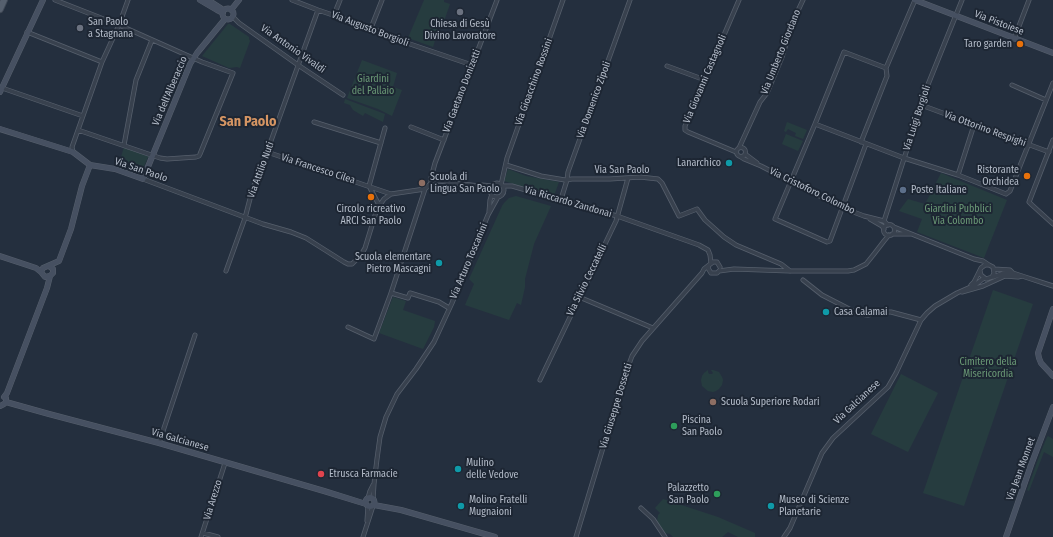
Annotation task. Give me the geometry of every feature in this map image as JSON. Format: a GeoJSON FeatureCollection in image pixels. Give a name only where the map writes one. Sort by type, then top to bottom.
{"type":"FeatureCollection","features":[{"type":"Feature","properties":{"kind":"main road"},"geometry":{"type":"LineString","coordinates":[[0,9],[4,0]]}},
{"type":"Feature","properties":{"kind":"street"},"geometry":{"type":"LineString","coordinates":[[43,0],[1,90],[83,116]]}},
{"type":"Feature","properties":{"kind":"street"},"geometry":{"type":"LineString","coordinates":[[55,0],[119,25],[202,62],[233,73],[199,156],[193,158],[167,159],[78,130]]}},
{"type":"Feature","properties":{"kind":"street"},"geometry":{"type":"LineString","coordinates":[[73,152],[72,148],[102,62],[119,25],[128,0]]}},
{"type":"Feature","properties":{"kind":"street"},"geometry":{"type":"LineString","coordinates":[[200,0],[217,10],[224,11],[228,9],[231,10],[239,0]]}},
{"type":"Feature","properties":{"kind":"street"},"geometry":{"type":"LineString","coordinates":[[208,0],[224,11]]}},
{"type":"Feature","properties":{"kind":"street","name":"Via Augusto Borgioli"},"geometry":{"type":"LineString","coordinates":[[292,0],[302,2],[318,10],[472,65]]}},
{"type":"Feature","properties":{"kind":"street"},"geometry":{"type":"LineString","coordinates":[[334,15],[340,0]]}},
{"type":"Feature","properties":{"kind":"street"},"geometry":{"type":"LineString","coordinates":[[371,28],[382,0]]}},
{"type":"Feature","properties":{"kind":"street","name":"Via Gaetano Donizetti"},"geometry":{"type":"LineString","coordinates":[[431,183],[430,178],[496,0]]}},
{"type":"Feature","properties":{"kind":"street","name":"Via Gioacchino Rossini"},"geometry":{"type":"LineString","coordinates":[[506,165],[563,0]]}},
{"type":"Feature","properties":{"kind":"street","name":"Via Domenico Zipoli"},"geometry":{"type":"LineString","coordinates":[[560,200],[567,180],[568,172],[630,0]]}},
{"type":"Feature","properties":{"kind":"street","name":"Via Giovanni Castagnoli"},"geometry":{"type":"LineString","coordinates":[[736,152],[688,132],[685,130],[685,126],[739,0]]}},
{"type":"Feature","properties":{"kind":"street","name":"Via Umberto Giordano"},"geometry":{"type":"LineString","coordinates":[[739,148],[760,102],[767,93],[782,57],[794,19],[803,0]]}},
{"type":"Feature","properties":{"kind":"street"},"geometry":{"type":"LineString","coordinates":[[861,142],[887,76],[886,68],[915,0]]}},
{"type":"Feature","properties":{"kind":"street","name":"Via Pistoiese"},"geometry":{"type":"LineString","coordinates":[[915,0],[1053,53]]}},
{"type":"Feature","properties":{"kind":"street","name":"Via Luigi Borgioli"},"geometry":{"type":"LineString","coordinates":[[886,223],[904,158],[927,86],[962,0]]}},
{"type":"Feature","properties":{"kind":"street"},"geometry":{"type":"LineString","coordinates":[[1014,39],[1029,0]]}},
{"type":"Feature","properties":{"kind":"street"},"geometry":{"type":"LineString","coordinates":[[224,11],[223,16],[229,19],[233,17],[233,12],[231,10]]}},
{"type":"Feature","properties":{"kind":"street","name":"Via Attilio Nuti"},"geometry":{"type":"LineString","coordinates":[[245,218],[252,191],[268,152],[318,10]]}},
{"type":"Feature","properties":{"kind":"street","name":"Via Antonio Vivaldi"},"geometry":{"type":"LineString","coordinates":[[233,17],[239,23],[298,65],[343,95]]}},
{"type":"Feature","properties":{"kind":"street","name":"Via dell'Alberaccio"},"geometry":{"type":"LineString","coordinates":[[143,179],[190,64],[225,18]]}},
{"type":"Feature","properties":{"kind":"street"},"geometry":{"type":"LineString","coordinates":[[28,32],[102,62]]}},
{"type":"Feature","properties":{"kind":"street"},"geometry":{"type":"LineString","coordinates":[[124,145],[136,80],[152,40]]}},
{"type":"Feature","properties":{"kind":"street"},"geometry":{"type":"LineString","coordinates":[[866,144],[831,240],[827,242],[775,219],[844,52],[886,68]]}},
{"type":"Feature","properties":{"kind":"street"},"geometry":{"type":"LineString","coordinates":[[668,66],[704,80]]}},
{"type":"Feature","properties":{"kind":"street"},"geometry":{"type":"LineString","coordinates":[[815,124],[904,158],[958,175],[1006,194],[1010,192],[1053,83]]}},
{"type":"Feature","properties":{"kind":"street"},"geometry":{"type":"LineString","coordinates":[[1012,85],[1046,100]]}},
{"type":"Feature","properties":{"kind":"street","name":"Via Ottorino Respighi"},"geometry":{"type":"LineString","coordinates":[[921,106],[1049,152]]}},
{"type":"Feature","properties":{"kind":"street"},"geometry":{"type":"LineString","coordinates":[[314,122],[381,143]]}},
{"type":"Feature","properties":{"kind":"street"},"geometry":{"type":"LineString","coordinates":[[958,175],[974,125]]}},
{"type":"Feature","properties":{"kind":"street"},"geometry":{"type":"LineString","coordinates":[[410,127],[444,140]]}},
{"type":"Feature","properties":{"kind":"street"},"geometry":{"type":"LineString","coordinates":[[0,128],[73,152],[90,165],[82,186],[71,229],[59,261],[49,266],[45,266],[43,272],[47,288]]}},
{"type":"Feature","properties":{"kind":"street"},"geometry":{"type":"LineString","coordinates":[[369,186],[386,128]]}},
{"type":"Feature","properties":{"kind":"street"},"geometry":{"type":"LineString","coordinates":[[1053,140],[1029,202],[1053,224]]}},
{"type":"Feature","properties":{"kind":"street"},"geometry":{"type":"LineString","coordinates":[[741,147],[745,151],[745,154],[741,157],[737,155],[736,152],[739,148],[741,147]]}},
{"type":"Feature","properties":{"kind":"street","name":"Via Francesco Cilea"},"geometry":{"type":"LineString","coordinates":[[268,152],[391,194]]}},
{"type":"Feature","properties":{"kind":"street","name":"Via Cristoforo Colombo"},"geometry":{"type":"LineString","coordinates":[[745,154],[761,166]]}},
{"type":"Feature","properties":{"kind":"street","name":"Via Cristoforo Colombo"},"geometry":{"type":"LineString","coordinates":[[741,157],[843,208],[892,225],[974,259],[983,261],[989,265]]}},
{"type":"Feature","properties":{"kind":"street","name":"Via San Paolo"},"geometry":{"type":"LineString","coordinates":[[90,165],[115,169],[245,218],[291,232],[306,238],[344,262],[352,264],[361,255],[365,248],[379,205],[391,194]]}},
{"type":"Feature","properties":{"kind":"street"},"geometry":{"type":"LineString","coordinates":[[479,186],[494,196],[498,197],[502,195],[504,191],[501,185],[506,165]]}},
{"type":"Feature","properties":{"kind":"street","name":"Via San Paolo"},"geometry":{"type":"LineString","coordinates":[[506,165],[553,179],[567,180],[640,177],[659,180],[679,216],[697,208],[705,220],[724,237],[736,245],[781,264],[790,271]]}},
{"type":"Feature","properties":{"kind":"street","name":"Via Silvio Ceccatelli"},"geometry":{"type":"LineString","coordinates":[[540,380],[617,216],[628,178]]}},
{"type":"Feature","properties":{"kind":"street"},"geometry":{"type":"LineString","coordinates":[[348,327],[374,339],[425,189],[431,183],[445,181],[479,186],[492,186],[496,184],[501,185]]}},
{"type":"Feature","properties":{"kind":"street","name":"Via Riccardo Zandonai"},"geometry":{"type":"LineString","coordinates":[[501,185],[512,186],[617,216],[705,248],[710,253],[710,264]]}},
{"type":"Feature","properties":{"kind":"street","name":"Via Francesco Cilea"},"geometry":{"type":"LineString","coordinates":[[369,186],[379,205]]}},
{"type":"Feature","properties":{"kind":"street"},"geometry":{"type":"LineString","coordinates":[[491,193],[492,186]]}},
{"type":"Feature","properties":{"kind":"street","name":"Via Riccardo Zandonai"},"geometry":{"type":"LineString","coordinates":[[504,191],[509,188],[518,188]]}},
{"type":"Feature","properties":{"kind":"street"},"geometry":{"type":"LineString","coordinates":[[391,194],[425,189]]}},
{"type":"Feature","properties":{"kind":"street","name":"Via Arturo Toscanini"},"geometry":{"type":"LineString","coordinates":[[488,215],[491,193]]}},
{"type":"Feature","properties":{"kind":"street","name":"Via Arturo Toscanini"},"geometry":{"type":"LineString","coordinates":[[363,537],[374,484],[380,440],[386,417],[396,394],[416,369],[434,342],[488,215],[498,197]]}},
{"type":"Feature","properties":{"kind":"street","name":"Via Cristoforo Colombo"},"geometry":{"type":"LineString","coordinates":[[864,216],[878,223],[882,226],[884,231],[891,235],[912,234]]}},
{"type":"Feature","properties":{"kind":"street"},"geometry":{"type":"LineString","coordinates":[[226,271],[245,218]]}},
{"type":"Feature","properties":{"kind":"street"},"geometry":{"type":"LineString","coordinates":[[884,240],[886,223]]}},
{"type":"Feature","properties":{"kind":"street"},"geometry":{"type":"LineString","coordinates":[[720,267],[790,271],[854,270],[866,264],[884,240],[894,232],[894,227]]}},
{"type":"Feature","properties":{"kind":"street"},"geometry":{"type":"LineString","coordinates":[[0,256],[36,268],[43,272],[47,277],[50,276]]}},
{"type":"Feature","properties":{"kind":"street"},"geometry":{"type":"LineString","coordinates":[[974,259],[980,265],[981,275],[984,278]]}},
{"type":"Feature","properties":{"kind":"street"},"geometry":{"type":"LineString","coordinates":[[711,272],[708,268],[710,264],[717,262],[720,267],[719,271]]}},
{"type":"Feature","properties":{"kind":"street","name":"Via Giuseppe Dossetti"},"geometry":{"type":"LineString","coordinates":[[576,537],[625,375],[636,350],[653,328],[710,264]]}},
{"type":"Feature","properties":{"kind":"street"},"geometry":{"type":"LineString","coordinates":[[981,269],[984,265],[989,265]]}},
{"type":"Feature","properties":{"kind":"street","name":"Via Galcianese"},"geometry":{"type":"LineString","coordinates":[[989,265],[994,269],[1010,270],[1013,273],[1053,286]]}},
{"type":"Feature","properties":{"kind":"street"},"geometry":{"type":"LineString","coordinates":[[0,406],[7,393],[47,288],[50,276],[53,273],[52,267],[49,266]]}},
{"type":"Feature","properties":{"kind":"street"},"geometry":{"type":"LineString","coordinates":[[702,273],[711,272],[715,274],[719,271],[734,269]]}},
{"type":"Feature","properties":{"kind":"street","name":"Via Galcianese"},"geometry":{"type":"LineString","coordinates":[[784,537],[790,528],[822,453],[833,438],[888,386],[896,373],[921,320],[927,313],[935,306],[968,287],[974,282],[981,269]]}},
{"type":"Feature","properties":{"kind":"street"},"geometry":{"type":"LineString","coordinates":[[992,277],[994,274],[994,269]]}},
{"type":"Feature","properties":{"kind":"street","name":"Via Galcianese"},"geometry":{"type":"LineString","coordinates":[[968,287],[975,285],[984,278],[988,279],[1004,273],[1013,273]]}},
{"type":"Feature","properties":{"kind":"street","name":"Via Galcianese"},"geometry":{"type":"LineString","coordinates":[[957,294],[978,288],[1006,276],[1022,276]]}},
{"type":"Feature","properties":{"kind":"street"},"geometry":{"type":"LineString","coordinates":[[803,280],[822,295],[859,314],[868,315],[891,312],[921,320]]}},
{"type":"Feature","properties":{"kind":"street","name":"Via Arturo Toscanini"},"geometry":{"type":"LineString","coordinates":[[390,293],[408,298],[410,293],[439,302],[449,308]]}},
{"type":"Feature","properties":{"kind":"street"},"geometry":{"type":"LineString","coordinates":[[579,297],[653,328]]}},
{"type":"Feature","properties":{"kind":"street"},"geometry":{"type":"LineString","coordinates":[[1053,309],[1038,353],[1038,358],[1041,363],[1053,376]]}},
{"type":"Feature","properties":{"kind":"street"},"geometry":{"type":"LineString","coordinates":[[159,443],[195,335]]}},
{"type":"Feature","properties":{"kind":"street","name":"Via Galcianese"},"geometry":{"type":"LineString","coordinates":[[3,399],[55,416],[159,443],[348,498],[389,507],[495,537]]}},
{"type":"Feature","properties":{"kind":"street","name":"Via Jean Monnet"},"geometry":{"type":"LineString","coordinates":[[1006,537],[1053,407]]}},
{"type":"Feature","properties":{"kind":"street","name":"Via Arezzo"},"geometry":{"type":"LineString","coordinates":[[202,535],[225,463]]}},
{"type":"Feature","properties":{"kind":"street"},"geometry":{"type":"LineString","coordinates":[[641,508],[653,519],[665,537]]}},
{"type":"Feature","properties":{"kind":"street"},"geometry":{"type":"LineString","coordinates":[[202,535],[218,537]]}},
{"type":"Feature","properties":{"kind":"green space"},"geometry":{"type":"Polygon","coordinates":[[[424,0],[444,0],[444,2],[450,4],[442,27],[439,27],[433,47],[408,38],[424,0]]]}},
{"type":"Feature","properties":{"kind":"green space"},"geometry":{"type":"Polygon","coordinates":[[[228,24],[249,37],[250,41],[240,68],[229,68],[202,56],[228,24]]]}},
{"type":"Feature","properties":{"kind":"green space","name":"Giardini del Pallaio"},"geometry":{"type":"Polygon","coordinates":[[[362,60],[397,73],[393,87],[402,90],[392,116],[378,109],[347,98],[362,60]]]}},
{"type":"Feature","properties":{"kind":"green space"},"geometry":{"type":"Polygon","coordinates":[[[345,99],[385,114],[383,122],[365,113],[363,116],[353,110],[350,105],[344,103],[345,99]]]}},
{"type":"Feature","properties":{"kind":"green space"},"geometry":{"type":"Polygon","coordinates":[[[787,122],[807,130],[803,139],[795,136],[796,133],[788,129],[786,132],[784,131],[787,122]]]}},
{"type":"Feature","properties":{"kind":"green space"},"geometry":{"type":"Polygon","coordinates":[[[786,134],[803,141],[798,151],[782,144],[786,134]]]}},
{"type":"Feature","properties":{"kind":"green space"},"geometry":{"type":"Polygon","coordinates":[[[124,147],[149,155],[141,173],[137,171],[138,166],[125,162],[126,159],[121,157],[124,147]]]}},
{"type":"Feature","properties":{"kind":"green space"},"geometry":{"type":"Polygon","coordinates":[[[508,169],[526,176],[559,182],[554,196],[504,181],[508,169]]]}},
{"type":"Feature","properties":{"kind":"green space","name":"Giardini Pubblici Via Colombo"},"geometry":{"type":"Polygon","coordinates":[[[941,173],[1007,200],[984,258],[917,232],[922,219],[899,211],[908,199],[925,204],[941,173]]]}},
{"type":"Feature","properties":{"kind":"green space"},"geometry":{"type":"Polygon","coordinates":[[[516,196],[551,206],[534,244],[525,279],[525,287],[521,305],[517,303],[509,320],[465,305],[474,284],[469,279],[502,206],[509,198],[516,196]]]}},
{"type":"Feature","properties":{"kind":"green space","name":"Cimitero della Misericordia"},"geometry":{"type":"Polygon","coordinates":[[[993,290],[1033,304],[964,506],[923,493],[993,290]]]}},
{"type":"Feature","properties":{"kind":"green space"},"geometry":{"type":"Polygon","coordinates":[[[393,297],[406,301],[403,310],[435,321],[434,327],[423,349],[379,333],[393,297]]]}},
{"type":"Feature","properties":{"kind":"green space"},"geometry":{"type":"Polygon","coordinates":[[[708,370],[709,374],[713,373],[711,370],[719,372],[723,380],[719,389],[713,392],[708,391],[702,386],[702,376],[708,370]]]}},
{"type":"Feature","properties":{"kind":"green space"},"geometry":{"type":"Polygon","coordinates":[[[901,374],[938,393],[908,452],[871,434],[901,374]]]}},
{"type":"Feature","properties":{"kind":"green space"},"geometry":{"type":"Polygon","coordinates":[[[1048,436],[1053,439],[1053,457],[1044,452],[1029,491],[1027,490],[1048,436]]]}},
{"type":"Feature","properties":{"kind":"green space"},"geometry":{"type":"Polygon","coordinates":[[[663,499],[718,517],[755,533],[755,537],[738,537],[728,532],[722,537],[673,537],[670,534],[665,533],[657,522],[658,515],[660,513],[655,508],[663,499]]]}},
{"type":"Feature","properties":{"kind":"place","name":"Chiesa di Gesù Divino Lavoratore"},"geometry":{"type":"Point","coordinates":[460,12]}},
{"type":"Feature","properties":{"kind":"place","name":"San Paolo a Stagnana"},"geometry":{"type":"Point","coordinates":[80,28]}},
{"type":"Feature","properties":{"kind":"place","name":"Taro garden"},"geometry":{"type":"Point","coordinates":[1020,44]}},
{"type":"Feature","properties":{"kind":"place","name":"Lanarchico"},"geometry":{"type":"Point","coordinates":[729,163]}},
{"type":"Feature","properties":{"kind":"place","name":"Ristorante Orchidea"},"geometry":{"type":"Point","coordinates":[1027,176]}},
{"type":"Feature","properties":{"kind":"place","name":"Scuola di Lingua San Paolo"},"geometry":{"type":"Point","coordinates":[422,183]}},
{"type":"Feature","properties":{"kind":"place","name":"Poste Italiane"},"geometry":{"type":"Point","coordinates":[903,190]}},
{"type":"Feature","properties":{"kind":"place","name":"Circolo ricreativo ARCI San Paolo"},"geometry":{"type":"Point","coordinates":[371,197]}},
{"type":"Feature","properties":{"kind":"place","name":"Scuola elementare Pietro Mascagni"},"geometry":{"type":"Point","coordinates":[439,263]}},
{"type":"Feature","properties":{"kind":"place","name":"Casa Calamai"},"geometry":{"type":"Point","coordinates":[826,312]}},
{"type":"Feature","properties":{"kind":"place","name":"Scuola Superiore Rodari"},"geometry":{"type":"Point","coordinates":[713,402]}},
{"type":"Feature","properties":{"kind":"place","name":"Piscina San Paolo"},"geometry":{"type":"Point","coordinates":[674,426]}},
{"type":"Feature","properties":{"kind":"place","name":"Mulino delle Vedove"},"geometry":{"type":"Point","coordinates":[458,469]}},
{"type":"Feature","properties":{"kind":"place","name":"Etrusca Farmacie"},"geometry":{"type":"Point","coordinates":[321,474]}},
{"type":"Feature","properties":{"kind":"place","name":"Palazzetto San Paolo"},"geometry":{"type":"Point","coordinates":[717,494]}},
{"type":"Feature","properties":{"kind":"place","name":"Molino Fratelli Mugnaioni"},"geometry":{"type":"Point","coordinates":[461,506]}},
{"type":"Feature","properties":{"kind":"place","name":"Museo di Scienze Planetarie"},"geometry":{"type":"Point","coordinates":[771,506]}},
{"type":"Feature","properties":{"kind":"district","name":"San Paolo"},"geometry":{"type":"Point","coordinates":[248,122]}}]}
